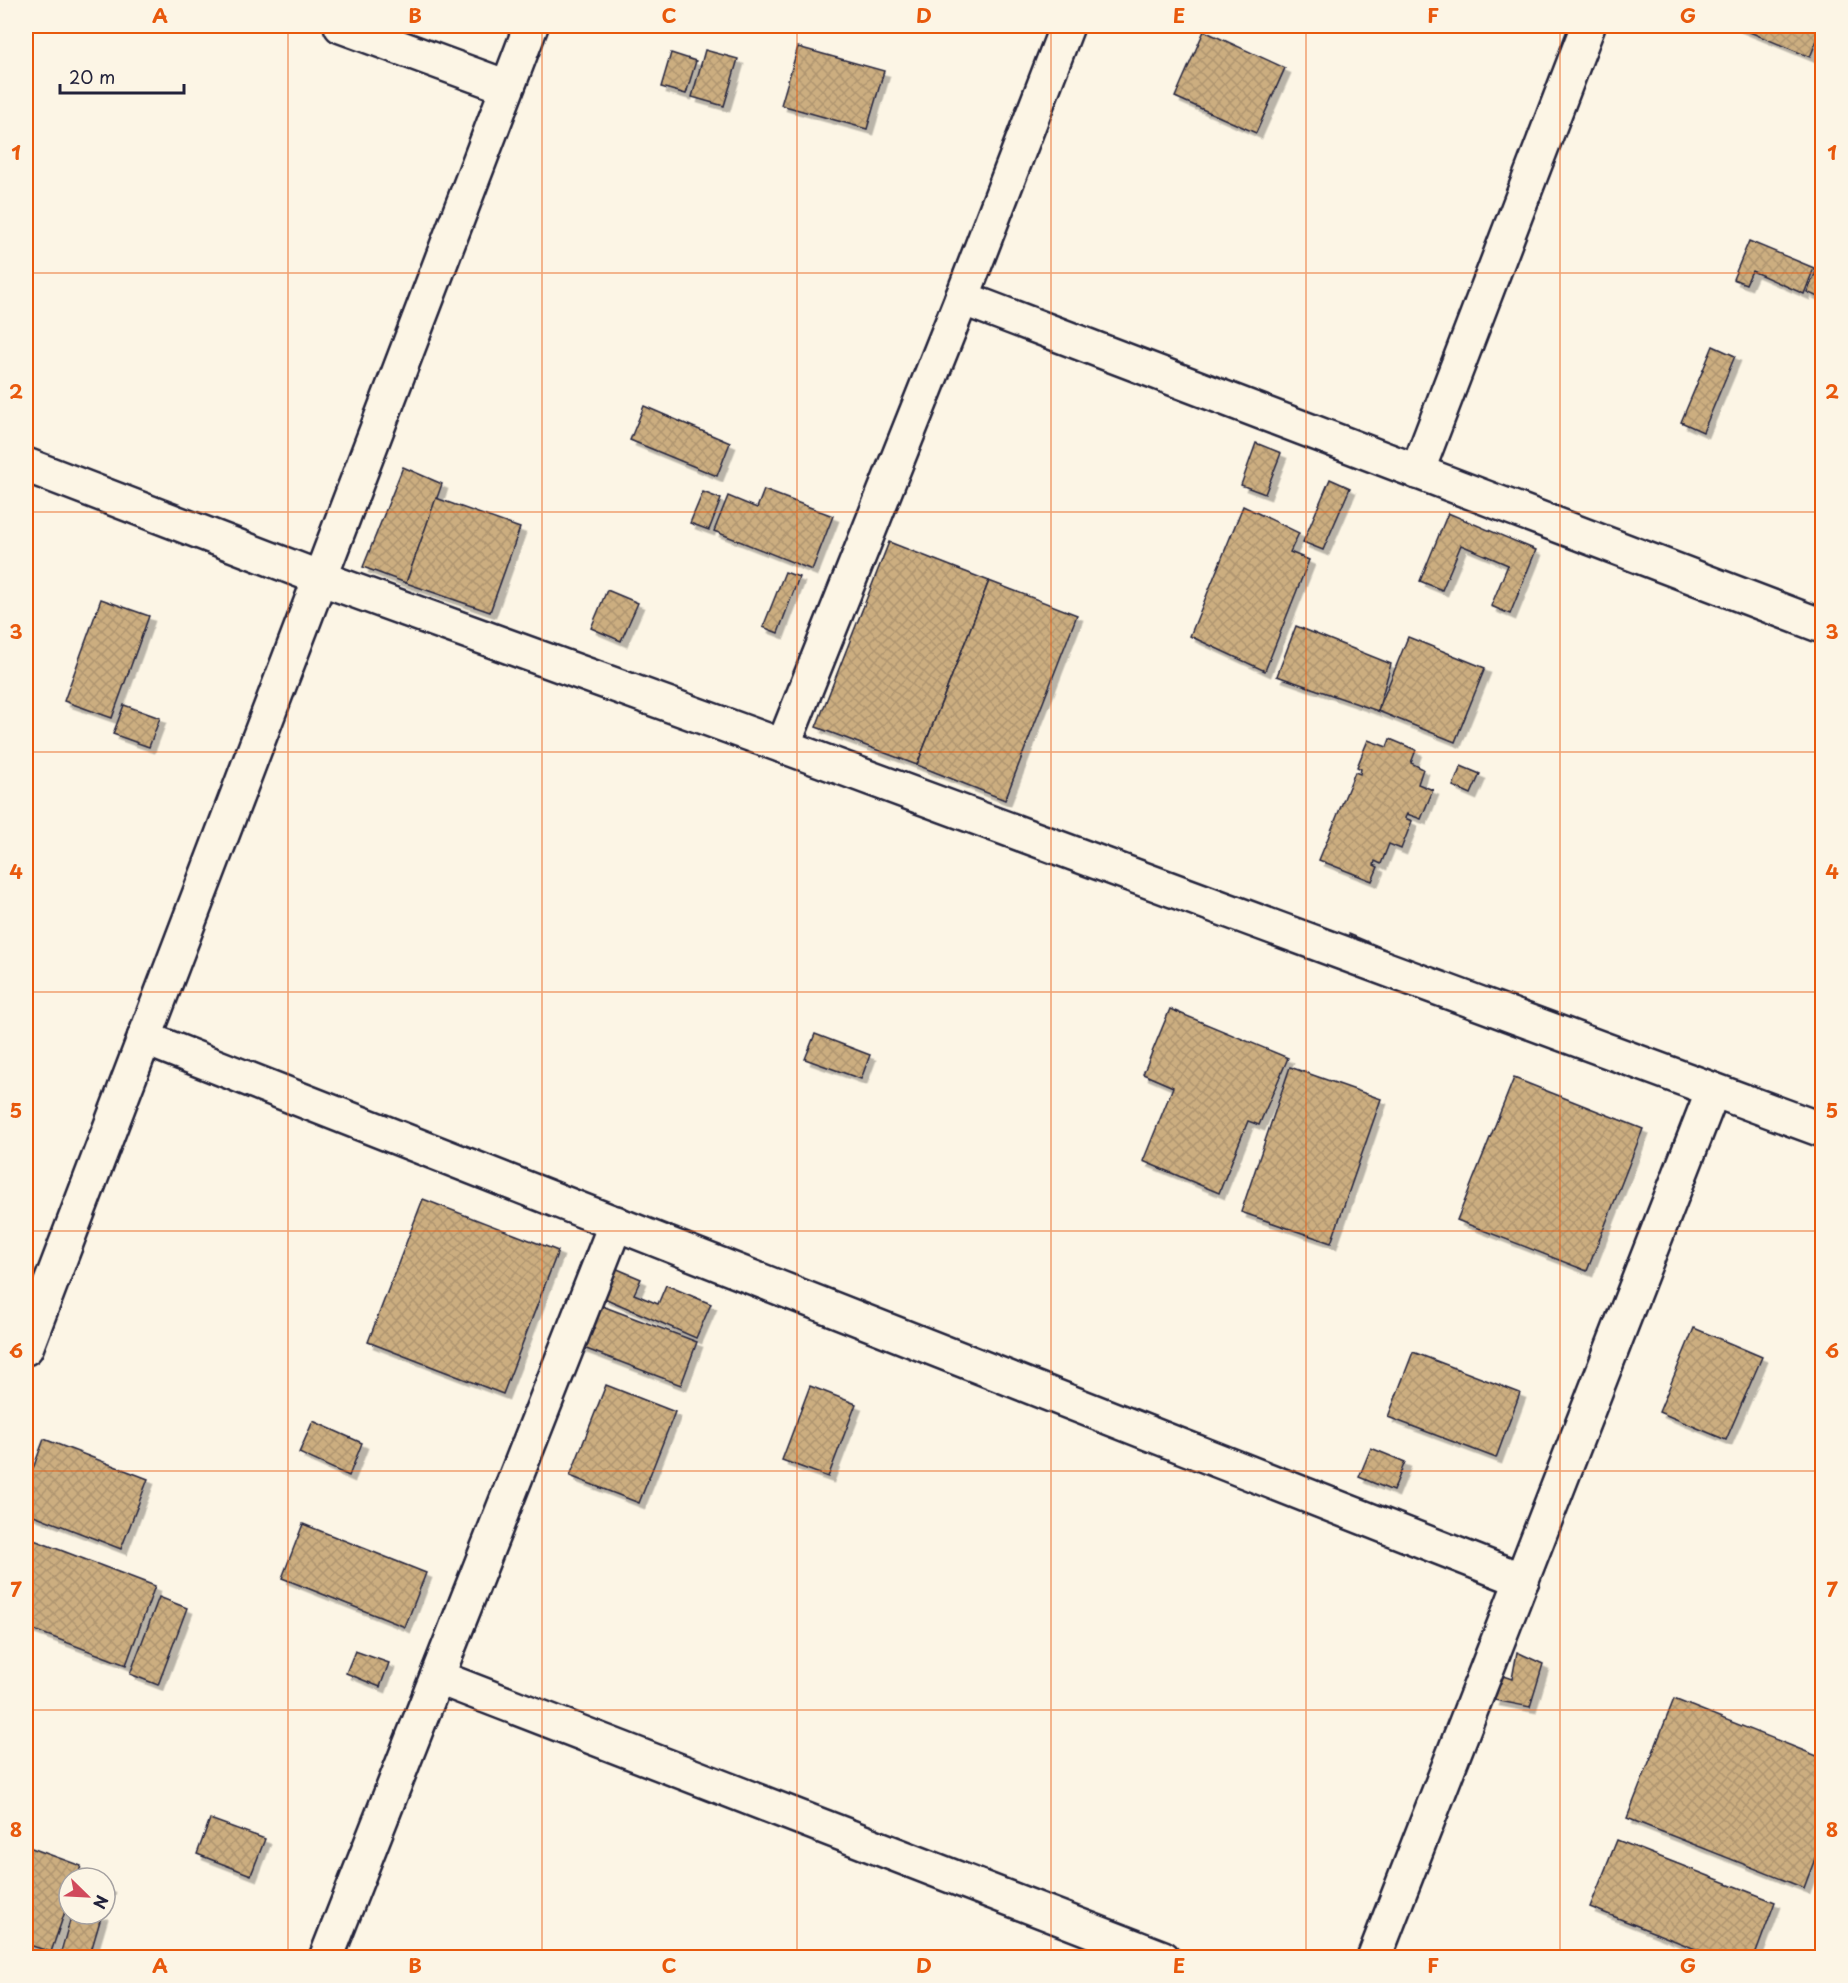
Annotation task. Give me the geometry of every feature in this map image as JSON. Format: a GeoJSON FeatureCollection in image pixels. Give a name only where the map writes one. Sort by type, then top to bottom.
{"type":"FeatureCollection","features":[{"type":"Feature","properties":{"kind":"street"},"geometry":{"type":"LineString","coordinates":[[341,26],[507,87]]}},
{"type":"Feature","properties":{"kind":"street"},"geometry":{"type":"LineString","coordinates":[[26,1348],[531,26]]}},
{"type":"Feature","properties":{"kind":"street"},"geometry":{"type":"LineString","coordinates":[[783,746],[962,298],[1067,26]]}},
{"type":"Feature","properties":{"kind":"street"},"geometry":{"type":"LineString","coordinates":[[1417,472],[1588,26]]}},
{"type":"Feature","properties":{"kind":"street"},"geometry":{"type":"LineString","coordinates":[[962,298],[1822,626]]}},
{"type":"Feature","properties":{"kind":"street"},"geometry":{"type":"LineString","coordinates":[[26,465],[320,578],[783,746],[1822,1130]]}},
{"type":"Feature","properties":{"kind":"street"},"geometry":{"type":"LineString","coordinates":[[144,1038],[1522,1580]]}},
{"type":"Feature","properties":{"kind":"street"},"geometry":{"type":"LineString","coordinates":[[1374,1958],[1713,1090]]}},
{"type":"Feature","properties":{"kind":"street"},"geometry":{"type":"LineString","coordinates":[[327,1958],[616,1223]]}},
{"type":"Feature","properties":{"kind":"street"},"geometry":{"type":"LineString","coordinates":[[437,1677],[1164,1958]]}},
{"type":"Feature","properties":{"kind":"building"},"geometry":{"type":"Polygon","coordinates":[[[1735,26],[1822,26],[1822,28],[1810,57],[1735,26]]]}},
{"type":"Feature","properties":{"kind":"building"},"geometry":{"type":"Polygon","coordinates":[[[1204,31],[1285,68],[1256,133],[1175,97],[1204,31]]]}},
{"type":"Feature","properties":{"kind":"building"},"geometry":{"type":"Polygon","coordinates":[[[798,47],[884,71],[867,129],[781,105],[798,47]]]}},
{"type":"Feature","properties":{"kind":"building"},"geometry":{"type":"Polygon","coordinates":[[[705,50],[738,59],[724,106],[692,97],[705,50]]]}},
{"type":"Feature","properties":{"kind":"building"},"geometry":{"type":"Polygon","coordinates":[[[671,53],[696,61],[686,94],[661,87],[671,53]]]}},
{"type":"Feature","properties":{"kind":"building"},"geometry":{"type":"Polygon","coordinates":[[[1749,241],[1814,268],[1804,294],[1752,271],[1746,284],[1733,279],[1749,241]]]}},
{"type":"Feature","properties":{"kind":"building"},"geometry":{"type":"Polygon","coordinates":[[[1818,267],[1822,269],[1822,299],[1807,292],[1818,267]]]}},
{"type":"Feature","properties":{"kind":"building"},"geometry":{"type":"Polygon","coordinates":[[[1713,346],[1735,356],[1703,432],[1681,422],[1713,346]]]}},
{"type":"Feature","properties":{"kind":"building"},"geometry":{"type":"Polygon","coordinates":[[[644,406],[730,443],[717,476],[630,440],[644,406]]]}},
{"type":"Feature","properties":{"kind":"building"},"geometry":{"type":"Polygon","coordinates":[[[1256,443],[1281,453],[1265,494],[1241,485],[1256,443]]]}},
{"type":"Feature","properties":{"kind":"building"},"geometry":{"type":"Polygon","coordinates":[[[403,467],[442,484],[406,583],[363,567],[403,467]]]}},
{"type":"Feature","properties":{"kind":"building"},"geometry":{"type":"Polygon","coordinates":[[[1330,479],[1350,488],[1323,550],[1303,542],[1330,479]]]}},
{"type":"Feature","properties":{"kind":"building"},"geometry":{"type":"Polygon","coordinates":[[[764,490],[833,516],[812,570],[714,531],[728,496],[757,508],[764,490]]]}},
{"type":"Feature","properties":{"kind":"building"},"geometry":{"type":"Polygon","coordinates":[[[703,492],[721,499],[709,530],[690,523],[703,492]]]}},
{"type":"Feature","properties":{"kind":"building"},"geometry":{"type":"Polygon","coordinates":[[[436,498],[520,528],[490,612],[406,583],[436,498]]]}},
{"type":"Feature","properties":{"kind":"building"},"geometry":{"type":"Polygon","coordinates":[[[1243,506],[1299,533],[1290,552],[1309,560],[1265,671],[1190,636],[1243,506]]]}},
{"type":"Feature","properties":{"kind":"building"},"geometry":{"type":"Polygon","coordinates":[[[1448,513],[1536,550],[1510,614],[1491,606],[1508,565],[1461,545],[1442,590],[1420,581],[1448,513]]]}},
{"type":"Feature","properties":{"kind":"building"},"geometry":{"type":"Polygon","coordinates":[[[889,542],[989,581],[917,765],[816,727],[889,542]]]}},
{"type":"Feature","properties":{"kind":"building"},"geometry":{"type":"Polygon","coordinates":[[[785,572],[799,577],[778,633],[763,627],[785,572]]]}},
{"type":"Feature","properties":{"kind":"building"},"geometry":{"type":"Polygon","coordinates":[[[989,581],[1077,615],[1005,800],[917,765],[989,581]]]}},
{"type":"Feature","properties":{"kind":"building"},"geometry":{"type":"Polygon","coordinates":[[[607,590],[638,603],[621,641],[591,628],[607,590]]]}},
{"type":"Feature","properties":{"kind":"building"},"geometry":{"type":"Polygon","coordinates":[[[101,599],[149,616],[112,718],[64,701],[101,599]]]}},
{"type":"Feature","properties":{"kind":"building"},"geometry":{"type":"Polygon","coordinates":[[[1296,626],[1391,664],[1378,711],[1277,676],[1296,626]]]}},
{"type":"Feature","properties":{"kind":"building"},"geometry":{"type":"Polygon","coordinates":[[[1408,637],[1485,668],[1455,742],[1378,711],[1408,637]]]}},
{"type":"Feature","properties":{"kind":"building"},"geometry":{"type":"Polygon","coordinates":[[[124,705],[160,718],[149,747],[113,734],[124,705]]]}},
{"type":"Feature","properties":{"kind":"building"},"geometry":{"type":"Polygon","coordinates":[[[1390,739],[1416,750],[1411,763],[1423,769],[1418,784],[1433,790],[1421,819],[1407,814],[1405,818],[1412,821],[1401,849],[1389,844],[1381,864],[1375,861],[1374,865],[1378,867],[1372,881],[1319,860],[1355,772],[1360,774],[1361,769],[1357,767],[1368,740],[1387,747],[1390,739]]]}},
{"type":"Feature","properties":{"kind":"building"},"geometry":{"type":"Polygon","coordinates":[[[1461,766],[1480,774],[1471,794],[1453,786],[1461,766]]]}},
{"type":"Feature","properties":{"kind":"building"},"geometry":{"type":"Polygon","coordinates":[[[1349,934],[1385,949],[1379,964],[1343,949],[1349,934]]]}},
{"type":"Feature","properties":{"kind":"building"},"geometry":{"type":"Polygon","coordinates":[[[1170,1009],[1288,1058],[1259,1125],[1248,1121],[1219,1193],[1143,1161],[1173,1087],[1143,1074],[1170,1009]]]}},
{"type":"Feature","properties":{"kind":"building"},"geometry":{"type":"Polygon","coordinates":[[[815,1034],[870,1055],[861,1079],[805,1059],[815,1034]]]}},
{"type":"Feature","properties":{"kind":"building"},"geometry":{"type":"Polygon","coordinates":[[[1290,1067],[1381,1099],[1331,1243],[1241,1212],[1290,1067]]]}},
{"type":"Feature","properties":{"kind":"building"},"geometry":{"type":"Polygon","coordinates":[[[1514,1078],[1643,1129],[1587,1271],[1457,1220],[1514,1078]]]}},
{"type":"Feature","properties":{"kind":"building"},"geometry":{"type":"Polygon","coordinates":[[[423,1199],[558,1251],[503,1394],[368,1342],[423,1199]]]}},
{"type":"Feature","properties":{"kind":"building"},"geometry":{"type":"Polygon","coordinates":[[[615,1268],[641,1279],[634,1294],[658,1304],[666,1285],[711,1304],[696,1338],[602,1297],[615,1268]]]}},
{"type":"Feature","properties":{"kind":"building"},"geometry":{"type":"Polygon","coordinates":[[[597,1304],[697,1342],[681,1385],[581,1347],[597,1304]]]}},
{"type":"Feature","properties":{"kind":"building"},"geometry":{"type":"Polygon","coordinates":[[[1694,1328],[1762,1357],[1726,1440],[1659,1412],[1694,1328]]]}},
{"type":"Feature","properties":{"kind":"building"},"geometry":{"type":"Polygon","coordinates":[[[1413,1352],[1520,1393],[1496,1458],[1388,1417],[1413,1352]]]}},
{"type":"Feature","properties":{"kind":"building"},"geometry":{"type":"Polygon","coordinates":[[[606,1385],[675,1412],[639,1503],[570,1476],[606,1385]]]}},
{"type":"Feature","properties":{"kind":"building"},"geometry":{"type":"Polygon","coordinates":[[[810,1386],[856,1404],[828,1477],[782,1460],[810,1386]]]}},
{"type":"Feature","properties":{"kind":"building"},"geometry":{"type":"Polygon","coordinates":[[[313,1421],[362,1443],[349,1476],[299,1453],[313,1421]]]}},
{"type":"Feature","properties":{"kind":"building"},"geometry":{"type":"Polygon","coordinates":[[[44,1439],[148,1479],[121,1549],[26,1512],[26,1487],[44,1439]]]}},
{"type":"Feature","properties":{"kind":"building"},"geometry":{"type":"Polygon","coordinates":[[[1371,1448],[1405,1462],[1393,1491],[1359,1477],[1371,1448]]]}},
{"type":"Feature","properties":{"kind":"building"},"geometry":{"type":"Polygon","coordinates":[[[303,1524],[426,1573],[405,1627],[282,1578],[303,1524]]]}},
{"type":"Feature","properties":{"kind":"building"},"geometry":{"type":"Polygon","coordinates":[[[26,1537],[155,1586],[126,1665],[26,1627],[26,1537]]]}},
{"type":"Feature","properties":{"kind":"building"},"geometry":{"type":"Polygon","coordinates":[[[159,1597],[187,1608],[158,1685],[130,1674],[159,1597]]]}},
{"type":"Feature","properties":{"kind":"building"},"geometry":{"type":"Polygon","coordinates":[[[355,1651],[389,1663],[380,1687],[346,1673],[355,1651]]]}},
{"type":"Feature","properties":{"kind":"building"},"geometry":{"type":"Polygon","coordinates":[[[1517,1652],[1543,1664],[1530,1707],[1494,1700],[1503,1676],[1512,1679],[1517,1652]]]}},
{"type":"Feature","properties":{"kind":"building"},"geometry":{"type":"Polygon","coordinates":[[[1674,1699],[1822,1758],[1822,1840],[1804,1888],[1627,1818],[1674,1699]]]}},
{"type":"Feature","properties":{"kind":"building"},"geometry":{"type":"Polygon","coordinates":[[[210,1819],[265,1839],[251,1875],[197,1854],[210,1819]]]}},
{"type":"Feature","properties":{"kind":"building"},"geometry":{"type":"Polygon","coordinates":[[[1617,1840],[1775,1902],[1754,1958],[1718,1958],[1590,1907],[1617,1840]]]}},
{"type":"Feature","properties":{"kind":"building"},"geometry":{"type":"Polygon","coordinates":[[[26,1846],[81,1866],[57,1866],[57,1926],[60,1926],[51,1952],[26,1944],[26,1846]]]}},
{"type":"Feature","properties":{"kind":"building"},"geometry":{"type":"Polygon","coordinates":[[[68,1926],[98,1926],[89,1958],[59,1958],[68,1926]]]}}]}
